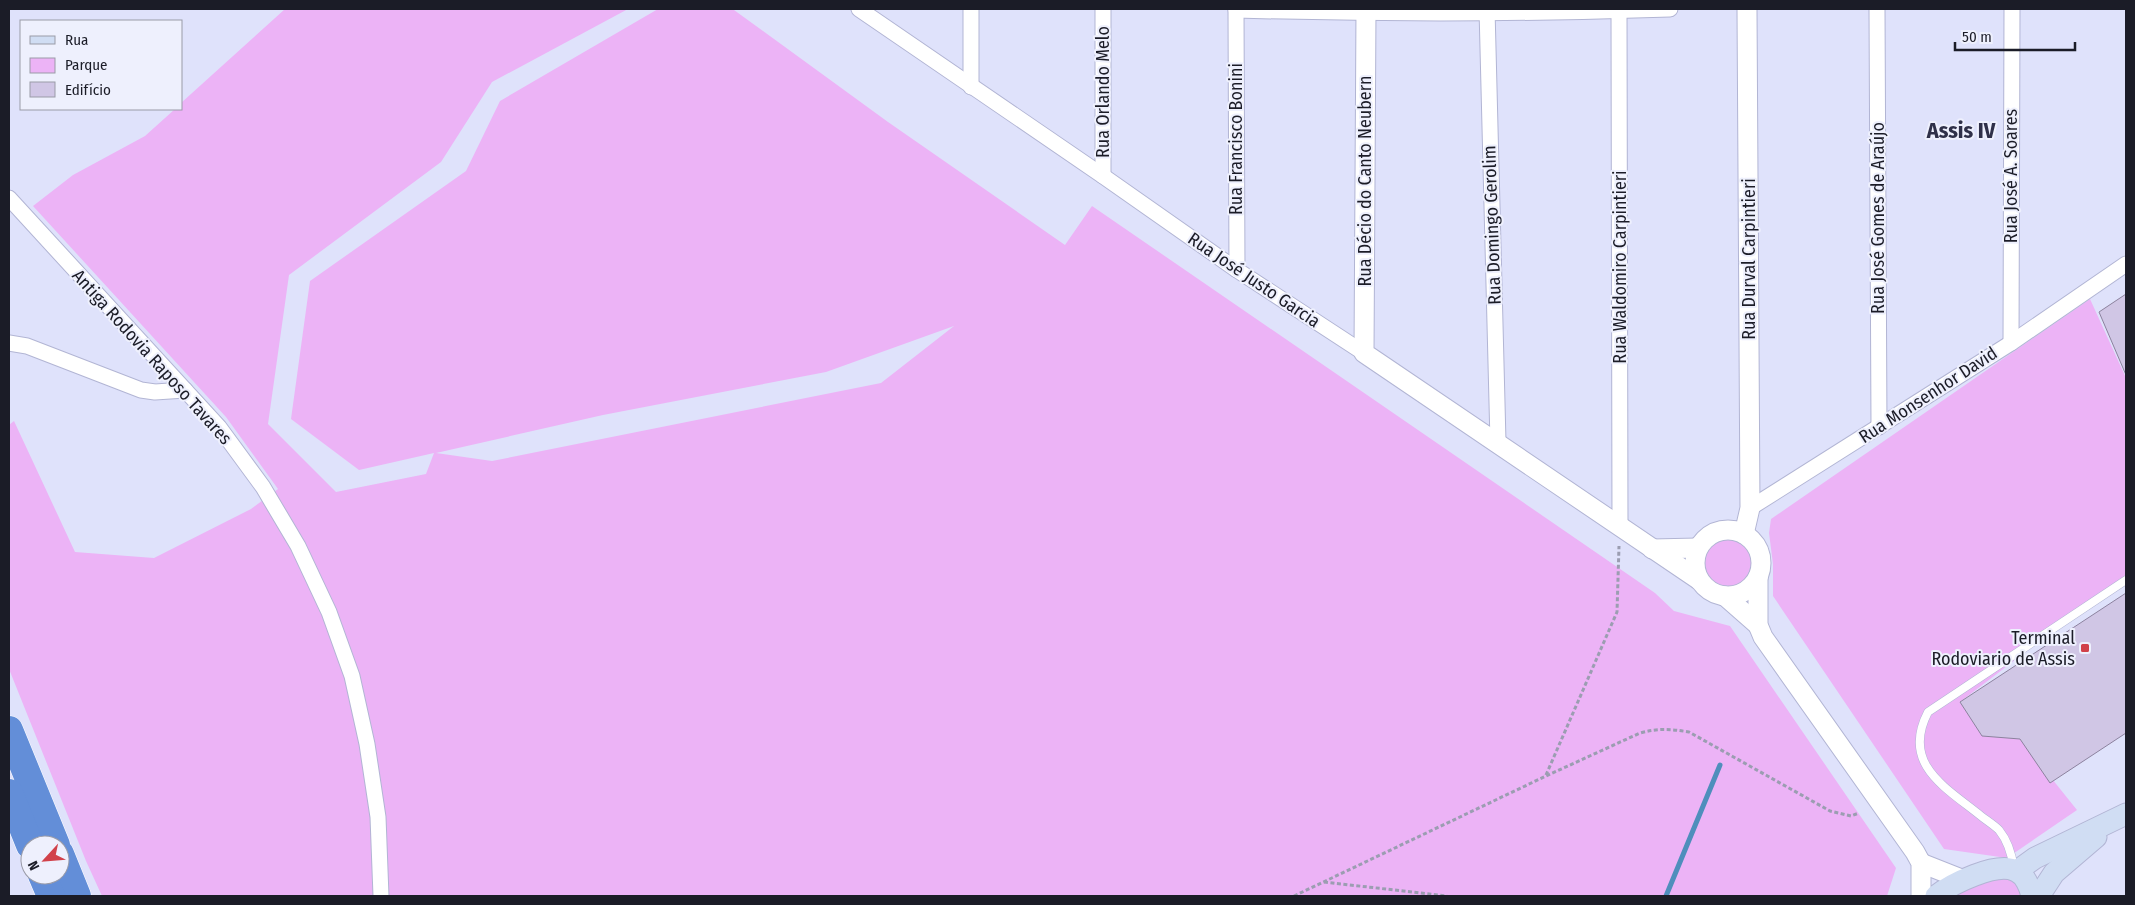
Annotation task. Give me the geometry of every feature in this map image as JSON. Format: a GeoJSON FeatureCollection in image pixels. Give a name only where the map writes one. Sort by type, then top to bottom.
{"type":"FeatureCollection","features":[{"type":"Feature","properties":{"kind":"highway"},"geometry":{"type":"LineString","coordinates":[[9,730],[52,835]]}},
{"type":"Feature","properties":{"kind":"highway"},"geometry":{"type":"LineString","coordinates":[[9,793],[26,835]]}},
{"type":"Feature","properties":{"kind":"highway"},"geometry":{"type":"LineString","coordinates":[[70,877],[78,896]]}},
{"type":"Feature","properties":{"kind":"main road"},"geometry":{"type":"LineString","coordinates":[[2015,870],[2035,858],[2119,819]]}},
{"type":"Feature","properties":{"kind":"main road"},"geometry":{"type":"LineString","coordinates":[[2039,896],[2054,873],[2119,819]]}},
{"type":"Feature","properties":{"kind":"main road"},"geometry":{"type":"LineString","coordinates":[[1936,896],[1964,880],[2002,868],[2015,870],[2030,885],[2032,896]]}},
{"type":"Feature","properties":{"kind":"street","name":"Rua José Justo Garcia"},"geometry":{"type":"LineString","coordinates":[[859,9],[1237,270],[1498,442],[1699,580]]}},
{"type":"Feature","properties":{"kind":"street"},"geometry":{"type":"LineString","coordinates":[[971,9],[972,87]]}},
{"type":"Feature","properties":{"kind":"street","name":"Rua Orlando Melo"},"geometry":{"type":"LineString","coordinates":[[1103,9],[1103,176]]}},
{"type":"Feature","properties":{"kind":"street"},"geometry":{"type":"LineString","coordinates":[[1236,9],[1487,11],[1670,9]]}},
{"type":"Feature","properties":{"kind":"street","name":"Rua Francisco Bonini"},"geometry":{"type":"LineString","coordinates":[[1236,9],[1237,270]]}},
{"type":"Feature","properties":{"kind":"street","name":"Rua Durval Carpintieri"},"geometry":{"type":"LineString","coordinates":[[1747,9],[1750,508]]}},
{"type":"Feature","properties":{"kind":"street","name":"Rua José Gomes de Araújo"},"geometry":{"type":"LineString","coordinates":[[1877,9],[1879,427]]}},
{"type":"Feature","properties":{"kind":"street","name":"Rua José A. Soares"},"geometry":{"type":"LineString","coordinates":[[2011,343],[2012,9]]}},
{"type":"Feature","properties":{"kind":"street","name":"Rua Waldomiro Carpintieri"},"geometry":{"type":"LineString","coordinates":[[1619,10],[1620,526]]}},
{"type":"Feature","properties":{"kind":"street","name":"Rua Décio do Canto Neubern"},"geometry":{"type":"LineString","coordinates":[[1364,353],[1366,11]]}},
{"type":"Feature","properties":{"kind":"street","name":"Rua Domingo Gerolim"},"geometry":{"type":"LineString","coordinates":[[1487,11],[1498,442]]}},
{"type":"Feature","properties":{"kind":"street","name":"Antiga Rodovia Raposo Tavares"},"geometry":{"type":"LineString","coordinates":[[9,198],[219,427],[263,488],[298,546],[329,612],[352,676],[367,744],[378,817],[380,896]]}},
{"type":"Feature","properties":{"kind":"street","name":"Rua Monsenhor David"},"geometry":{"type":"LineString","coordinates":[[1750,508],[2011,343],[2126,264]]}},
{"type":"Feature","properties":{"kind":"street"},"geometry":{"type":"LineString","coordinates":[[9,343],[27,346],[141,390],[155,392],[185,390]]}},
{"type":"Feature","properties":{"kind":"street"},"geometry":{"type":"LineString","coordinates":[[1744,534],[1750,508]]}},
{"type":"Feature","properties":{"kind":"street"},"geometry":{"type":"LineString","coordinates":[[1758,577],[1746,591],[1736,595],[1725,596],[1715,594],[1699,580],[1695,559],[1698,548],[1713,533],[1723,530],[1734,530],[1744,534],[1753,541],[1761,558],[1758,577],[1758,625]]}},
{"type":"Feature","properties":{"kind":"street"},"geometry":{"type":"LineString","coordinates":[[1652,549],[1698,548]]}},
{"type":"Feature","properties":{"kind":"street"},"geometry":{"type":"LineString","coordinates":[[1725,596],[1758,625],[1763,636],[1915,852],[1921,863],[1921,896]]}},
{"type":"Feature","properties":{"kind":"street"},"geometry":{"type":"LineString","coordinates":[[1921,863],[1964,880]]}},
{"type":"Feature","properties":{"kind":"lane"},"geometry":{"type":"LineString","coordinates":[[2015,870],[2011,852],[1998,830],[1933,777],[1923,761],[1919,739],[1922,724],[1928,712],[2126,580]]}},
{"type":"Feature","properties":{"kind":"path"},"geometry":{"type":"LineString","coordinates":[[1546,776],[1617,612],[1620,526]]}},
{"type":"Feature","properties":{"kind":"path"},"geometry":{"type":"LineString","coordinates":[[1294,896],[1640,733],[1667,728],[1689,732],[1830,811],[1851,816],[1858,814]]}},
{"type":"Feature","properties":{"kind":"path"},"geometry":{"type":"LineString","coordinates":[[1323,882],[1447,896]]}},
{"type":"Feature","properties":{"kind":"green space"},"geometry":{"type":"Polygon","coordinates":[[[285,9],[628,9],[492,82],[441,162],[289,275],[268,424],[336,492],[426,474],[434,453],[359,470],[291,419],[310,281],[466,171],[500,101],[658,9],[734,10],[888,122],[1065,245],[1092,206],[1655,593],[1674,611],[1730,626],[1896,868],[1887,896],[102,896],[86,861],[9,669],[9,425],[14,421],[75,552],[154,558],[251,509],[278,489],[226,417],[33,206],[73,175],[145,136],[174,110],[182,110],[182,102],[285,9]],[[954,326],[826,372],[603,415],[436,453],[492,461],[881,383],[954,326]]]}},
{"type":"Feature","properties":{"kind":"green space"},"geometry":{"type":"Polygon","coordinates":[[[2090,299],[2126,378],[2126,575],[1960,702],[1982,735],[2020,739],[2077,810],[2007,858],[1944,849],[1773,596],[1773,564],[1769,533],[1771,519],[2090,299]]]}},
{"type":"Feature","properties":{"kind":"green space"},"geometry":{"type":"Polygon","coordinates":[[[1727,536],[1747,542],[1757,561],[1750,581],[1732,591],[1712,585],[1702,566],[1708,546],[1727,536]]]}},
{"type":"Feature","properties":{"kind":"green space"},"geometry":{"type":"Polygon","coordinates":[[[2007,878],[2017,883],[2024,896],[1952,896],[1969,885],[2007,878]]]}},
{"type":"Feature","properties":{"kind":"building"},"geometry":{"type":"Polygon","coordinates":[[[2126,294],[2126,375],[2099,312],[2126,294]]]}},
{"type":"Feature","properties":{"kind":"building","name":"Terminal Rodoviario de Assis"},"geometry":{"type":"Polygon","coordinates":[[[2126,593],[2126,733],[2050,783],[2020,739],[1982,736],[1960,702],[2126,593]]]}},
{"type":"Feature","properties":{"kind":"waterway"},"geometry":{"type":"LineString","coordinates":[[1666,896],[1720,765]]}},
{"type":"Feature","properties":{"kind":"place","name":"Terminal Rodoviario de Assis"},"geometry":{"type":"Point","coordinates":[2085,648]}},
{"type":"Feature","properties":{"kind":"district","name":"Assis IV"},"geometry":{"type":"Point","coordinates":[1961,130]}}]}
